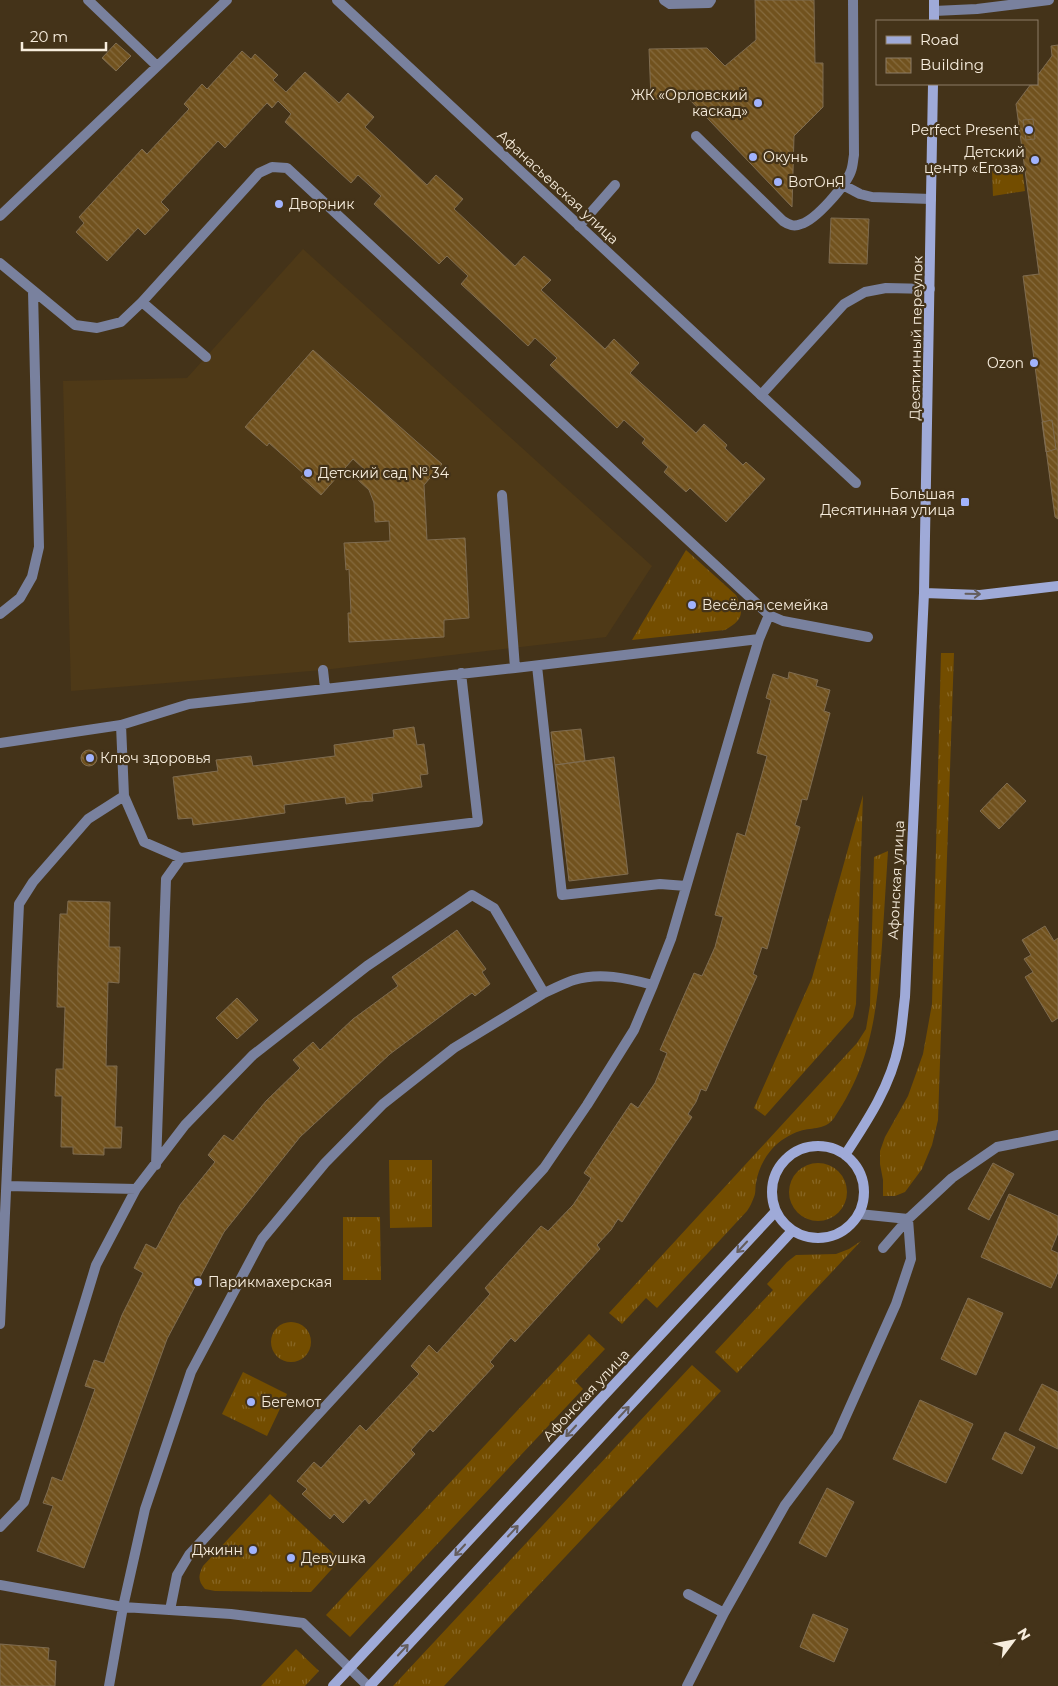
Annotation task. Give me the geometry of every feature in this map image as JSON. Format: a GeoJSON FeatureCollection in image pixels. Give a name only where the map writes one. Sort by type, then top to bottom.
{"type":"FeatureCollection","features":[{"type":"Feature","properties":{"kind":"street"},"geometry":{"type":"LineString","coordinates":[[88,0],[157,66]]}},
{"type":"Feature","properties":{"kind":"street"},"geometry":{"type":"LineString","coordinates":[[0,216],[227,0]]}},
{"type":"Feature","properties":{"kind":"street","name":"Афанасьевская улица"},"geometry":{"type":"LineString","coordinates":[[336,0],[856,484]]}},
{"type":"Feature","properties":{"kind":"street"},"geometry":{"type":"LineString","coordinates":[[664,0],[670,4],[709,3],[711,0]]}},
{"type":"Feature","properties":{"kind":"street"},"geometry":{"type":"LineString","coordinates":[[696,136],[783,221],[790,226],[801,224],[811,219],[843,185],[852,170],[854,155],[853,0]]}},
{"type":"Feature","properties":{"kind":"street"},"geometry":{"type":"LineString","coordinates":[[934,0],[934,16],[1049,0]]}},
{"type":"Feature","properties":{"kind":"street","name":"Десятинный переулок"},"geometry":{"type":"LineString","coordinates":[[924,593],[933,85]]}},
{"type":"Feature","properties":{"kind":"street"},"geometry":{"type":"LineString","coordinates":[[0,263],[75,324],[98,328],[121,322],[142,302],[259,173],[272,167],[287,168],[769,615],[784,622],[868,637]]}},
{"type":"Feature","properties":{"kind":"street"},"geometry":{"type":"LineString","coordinates":[[843,185],[860,194],[872,197],[931,199]]}},
{"type":"Feature","properties":{"kind":"street"},"geometry":{"type":"LineString","coordinates":[[579,226],[615,186]]}},
{"type":"Feature","properties":{"kind":"street"},"geometry":{"type":"LineString","coordinates":[[761,395],[844,304],[865,292],[886,288],[930,289]]}},
{"type":"Feature","properties":{"kind":"street"},"geometry":{"type":"LineString","coordinates":[[0,614],[20,598],[32,577],[39,547],[33,291]]}},
{"type":"Feature","properties":{"kind":"street"},"geometry":{"type":"LineString","coordinates":[[142,302],[206,357]]}},
{"type":"Feature","properties":{"kind":"street"},"geometry":{"type":"LineString","coordinates":[[502,495],[515,668]]}},
{"type":"Feature","properties":{"kind":"street"},"geometry":{"type":"LineString","coordinates":[[924,593],[980,595],[1058,586]]}},
{"type":"Feature","properties":{"kind":"street","name":"Афонская улица"},"geometry":{"type":"LineString","coordinates":[[845,1155],[869,1119],[888,1080],[899,1044],[904,997],[924,593]]}},
{"type":"Feature","properties":{"kind":"street"},"geometry":{"type":"LineString","coordinates":[[170,1610],[177,1575],[189,1555],[544,1168],[587,1105],[634,1030],[671,939],[758,639],[769,615]]}},
{"type":"Feature","properties":{"kind":"street"},"geometry":{"type":"LineString","coordinates":[[0,743],[121,725],[189,704],[537,666],[758,639]]}},
{"type":"Feature","properties":{"kind":"street"},"geometry":{"type":"LineString","coordinates":[[537,666],[562,895],[660,884],[686,886]]}},
{"type":"Feature","properties":{"kind":"street"},"geometry":{"type":"LineString","coordinates":[[323,670],[325,688]]}},
{"type":"Feature","properties":{"kind":"street"},"geometry":{"type":"LineString","coordinates":[[121,725],[124,796],[144,842],[181,858],[478,822],[461,673]]}},
{"type":"Feature","properties":{"kind":"street"},"geometry":{"type":"LineString","coordinates":[[0,1324],[20,904],[33,882],[88,819],[124,796]]}},
{"type":"Feature","properties":{"kind":"street"},"geometry":{"type":"LineString","coordinates":[[156,1165],[166,879],[181,858]]}},
{"type":"Feature","properties":{"kind":"street"},"geometry":{"type":"LineString","coordinates":[[0,1527],[24,1502],[96,1265],[136,1189],[185,1125],[253,1055],[367,966],[472,896],[494,908],[544,993]]}},
{"type":"Feature","properties":{"kind":"street"},"geometry":{"type":"LineString","coordinates":[[109,1686],[123,1607],[145,1509],[191,1372],[262,1239],[325,1163],[383,1104],[454,1048],[544,993],[574,980],[602,976],[628,978],[653,985]]}},
{"type":"Feature","properties":{"kind":"street"},"geometry":{"type":"LineString","coordinates":[[883,1248],[908,1219],[952,1178],[997,1147],[1058,1135]]}},
{"type":"Feature","properties":{"kind":"street"},"geometry":{"type":"LineString","coordinates":[[817,1146],[832,1148],[845,1155],[857,1167],[863,1182],[864,1198],[859,1214],[849,1226],[836,1234],[822,1238],[806,1237],[792,1231],[782,1222],[776,1211],[772,1196],[773,1181],[779,1167],[789,1156],[802,1148],[817,1146]]}},
{"type":"Feature","properties":{"kind":"street"},"geometry":{"type":"LineString","coordinates":[[7,1186],[136,1189]]}},
{"type":"Feature","properties":{"kind":"street","name":"Афонская улица"},"geometry":{"type":"LineString","coordinates":[[333,1686],[776,1211]]}},
{"type":"Feature","properties":{"kind":"street"},"geometry":{"type":"LineString","coordinates":[[859,1214],[908,1219]]}},
{"type":"Feature","properties":{"kind":"street"},"geometry":{"type":"LineString","coordinates":[[687,1686],[724,1613],[785,1505],[837,1436],[896,1304],[911,1259],[908,1219]]}},
{"type":"Feature","properties":{"kind":"street"},"geometry":{"type":"LineString","coordinates":[[0,1585],[123,1607],[231,1614],[303,1623],[369,1686],[792,1231]]}},
{"type":"Feature","properties":{"kind":"street"},"geometry":{"type":"LineString","coordinates":[[688,1594],[724,1613]]}},
{"type":"Feature","properties":{"kind":"shaded area","name":"Детский сад № 34"},"geometry":{"type":"Polygon","coordinates":[[[303,249],[652,566],[606,637],[323,670],[71,691],[63,381],[187,378],[303,249]]]}},
{"type":"Feature","properties":{"kind":"green space"},"geometry":{"type":"Polygon","coordinates":[[[1022,167],[1025,191],[993,196],[992,171],[1022,167]]]}},
{"type":"Feature","properties":{"kind":"green space"},"geometry":{"type":"Polygon","coordinates":[[[686,550],[736,595],[741,612],[738,620],[725,630],[632,640],[686,550]]]}},
{"type":"Feature","properties":{"kind":"green space"},"geometry":{"type":"Polygon","coordinates":[[[941,653],[954,653],[938,1120],[932,1145],[922,1169],[905,1192],[895,1196],[883,1196],[880,1151],[885,1137],[908,1096],[923,1054],[932,1004],[941,653]]]}},
{"type":"Feature","properties":{"kind":"green space"},"geometry":{"type":"Polygon","coordinates":[[[863,795],[856,1004],[853,1017],[765,1116],[754,1108],[812,978],[863,795]]]}},
{"type":"Feature","properties":{"kind":"green space"},"geometry":{"type":"Polygon","coordinates":[[[888,851],[875,1014],[865,1056],[847,1097],[834,1118],[827,1125],[796,1132],[775,1146],[766,1156],[760,1169],[755,1195],[747,1211],[657,1308],[646,1298],[622,1324],[609,1313],[857,1043],[866,1029],[870,1005],[874,857],[888,851]]]}},
{"type":"Feature","properties":{"kind":"green space"},"geometry":{"type":"Polygon","coordinates":[[[389,1160],[432,1160],[432,1227],[390,1228],[389,1160]]]}},
{"type":"Feature","properties":{"kind":"green space"},"geometry":{"type":"Polygon","coordinates":[[[812,1163],[824,1163],[839,1171],[847,1186],[847,1198],[839,1213],[824,1221],[812,1221],[797,1213],[789,1198],[789,1186],[797,1171],[812,1163]]]}},
{"type":"Feature","properties":{"kind":"green space"},"geometry":{"type":"Polygon","coordinates":[[[343,1217],[380,1217],[381,1280],[343,1280],[343,1217]]]}},
{"type":"Feature","properties":{"kind":"green space"},"geometry":{"type":"Polygon","coordinates":[[[861,1241],[737,1373],[715,1352],[773,1290],[767,1284],[796,1255],[836,1254],[849,1249],[861,1241]]]}},
{"type":"Feature","properties":{"kind":"green space"},"geometry":{"type":"Polygon","coordinates":[[[291,1322],[305,1328],[311,1342],[305,1356],[291,1362],[277,1356],[271,1342],[277,1328],[291,1322]]]}},
{"type":"Feature","properties":{"kind":"green space"},"geometry":{"type":"Polygon","coordinates":[[[589,1334],[605,1349],[575,1381],[583,1389],[350,1637],[326,1615],[589,1334]]]}},
{"type":"Feature","properties":{"kind":"green space"},"geometry":{"type":"Polygon","coordinates":[[[692,1365],[721,1391],[444,1686],[393,1686],[692,1365]]]}},
{"type":"Feature","properties":{"kind":"green space"},"geometry":{"type":"Polygon","coordinates":[[[243,1372],[287,1394],[267,1436],[222,1414],[243,1372]]]}},
{"type":"Feature","properties":{"kind":"green space"},"geometry":{"type":"Polygon","coordinates":[[[270,1494],[340,1560],[311,1592],[215,1591],[205,1589],[200,1578],[203,1566],[270,1494]]]}},
{"type":"Feature","properties":{"kind":"green space"},"geometry":{"type":"Polygon","coordinates":[[[296,1649],[319,1671],[305,1686],[261,1686],[296,1649]]]}},
{"type":"Feature","properties":{"kind":"building","name":"ЖК «Орловский каскад»"},"geometry":{"type":"Polygon","coordinates":[[[755,0],[814,0],[815,63],[823,63],[823,107],[794,136],[792,207],[689,99],[651,99],[649,49],[707,48],[725,66],[756,40],[755,0]]]}},
{"type":"Feature","properties":{"kind":"building"},"geometry":{"type":"Polygon","coordinates":[[[116,43],[131,56],[116,71],[102,58],[116,43]]]}},
{"type":"Feature","properties":{"kind":"building"},"geometry":{"type":"Polygon","coordinates":[[[1058,45],[1058,519],[1055,517],[1023,276],[1039,274],[1016,104],[1030,85],[1038,85],[1038,75],[1052,56],[1051,46],[1058,45]]]}},
{"type":"Feature","properties":{"kind":"building"},"geometry":{"type":"Polygon","coordinates":[[[242,51],[251,59],[255,54],[278,75],[273,80],[286,92],[305,72],[339,103],[348,93],[374,117],[365,127],[427,185],[436,175],[463,199],[454,209],[515,266],[524,256],[551,280],[541,290],[605,349],[614,339],[639,363],[630,373],[696,433],[704,424],[727,445],[725,448],[743,465],[746,462],[765,479],[726,522],[690,488],[686,492],[664,472],[668,467],[642,443],[645,439],[624,420],[617,428],[550,365],[557,358],[535,338],[528,346],[461,284],[468,276],[447,256],[439,264],[374,204],[381,196],[358,175],[351,183],[285,122],[291,114],[278,101],[272,108],[267,103],[225,148],[218,141],[161,202],[169,210],[145,235],[138,228],[107,261],[76,232],[84,223],[79,217],[142,149],[147,154],[189,109],[184,104],[202,84],[207,89],[242,51]]]}},
{"type":"Feature","properties":{"kind":"building","name":"Perfect Present"},"geometry":{"type":"Polygon","coordinates":[[[1033,119],[1035,139],[1026,140],[1023,120],[1033,119]]]}},
{"type":"Feature","properties":{"kind":"building"},"geometry":{"type":"Polygon","coordinates":[[[831,218],[869,219],[867,264],[829,263],[831,218]]]}},
{"type":"Feature","properties":{"kind":"building"},"geometry":{"type":"Polygon","coordinates":[[[313,350],[442,464],[424,485],[427,540],[465,538],[469,618],[444,620],[444,637],[349,642],[348,613],[351,613],[349,569],[346,570],[344,543],[390,541],[389,521],[375,522],[374,503],[369,490],[357,479],[365,470],[353,459],[321,495],[301,477],[304,474],[269,443],[267,446],[245,427],[313,350]]]}},
{"type":"Feature","properties":{"kind":"building"},"geometry":{"type":"Polygon","coordinates":[[[1052,420],[1056,449],[1046,452],[1042,422],[1052,420]]]}},
{"type":"Feature","properties":{"kind":"building"},"geometry":{"type":"Polygon","coordinates":[[[789,672],[818,680],[816,686],[830,690],[824,711],[830,713],[807,800],[802,799],[795,825],[800,827],[767,949],[762,947],[753,974],[757,976],[706,1091],[701,1089],[696,1102],[688,1114],[692,1117],[622,1222],[618,1219],[597,1245],[600,1249],[515,1342],[511,1338],[490,1362],[494,1366],[433,1432],[430,1429],[411,1450],[415,1454],[369,1504],[365,1499],[343,1523],[334,1514],[330,1519],[302,1494],[307,1489],[297,1481],[314,1462],[321,1468],[360,1425],[366,1431],[419,1374],[411,1366],[429,1345],[437,1353],[490,1294],[485,1288],[541,1226],[548,1231],[573,1205],[591,1178],[584,1173],[631,1103],[638,1108],[655,1083],[667,1053],[660,1050],[694,973],[702,976],[715,947],[723,917],[715,915],[737,833],[745,836],[767,756],[757,753],[771,700],[766,698],[773,674],[788,679],[789,672]]]}},
{"type":"Feature","properties":{"kind":"building"},"geometry":{"type":"Polygon","coordinates":[[[414,727],[417,745],[424,744],[428,774],[420,775],[422,787],[372,794],[373,801],[346,804],[345,797],[284,805],[285,813],[242,819],[193,825],[192,818],[178,819],[173,777],[218,771],[216,760],[251,756],[253,766],[335,756],[334,745],[394,737],[393,730],[414,727]]]}},
{"type":"Feature","properties":{"kind":"building"},"geometry":{"type":"Polygon","coordinates":[[[581,729],[585,761],[555,765],[551,732],[581,729]]]}},
{"type":"Feature","properties":{"kind":"building","name":"Ключ здоровья"},"geometry":{"type":"Polygon","coordinates":[[[86,750],[92,750],[97,755],[95,764],[86,766],[81,761],[81,755],[86,750]]]}},
{"type":"Feature","properties":{"kind":"building"},"geometry":{"type":"Polygon","coordinates":[[[614,757],[628,874],[569,881],[555,765],[614,757]]]}},
{"type":"Feature","properties":{"kind":"building"},"geometry":{"type":"Polygon","coordinates":[[[1007,783],[1026,801],[999,829],[980,811],[1007,783]]]}},
{"type":"Feature","properties":{"kind":"building"},"geometry":{"type":"Polygon","coordinates":[[[68,901],[110,902],[109,947],[120,947],[119,983],[108,982],[106,1066],[117,1066],[115,1127],[122,1127],[121,1148],[104,1148],[104,1155],[73,1154],[73,1147],[61,1147],[62,1096],[55,1096],[56,1069],[63,1069],[65,1007],[57,1007],[58,962],[60,914],[67,914],[68,901]]]}},
{"type":"Feature","properties":{"kind":"building"},"geometry":{"type":"Polygon","coordinates":[[[1045,926],[1054,941],[1058,938],[1058,1018],[1052,1022],[1025,977],[1033,972],[1024,959],[1031,955],[1022,940],[1045,926]]]}},
{"type":"Feature","properties":{"kind":"building"},"geometry":{"type":"Polygon","coordinates":[[[457,930],[486,969],[482,972],[490,984],[475,996],[472,993],[390,1054],[300,1137],[224,1232],[167,1339],[84,1568],[37,1551],[53,1506],[43,1503],[52,1477],[62,1481],[95,1389],[85,1386],[94,1360],[104,1363],[122,1315],[143,1273],[134,1268],[146,1244],[156,1249],[180,1205],[215,1162],[208,1155],[224,1135],[233,1141],[266,1101],[300,1068],[293,1060],[313,1042],[320,1050],[353,1019],[398,986],[392,977],[457,930]]]}},
{"type":"Feature","properties":{"kind":"building"},"geometry":{"type":"Polygon","coordinates":[[[237,998],[258,1020],[237,1039],[216,1018],[237,998]]]}},
{"type":"Feature","properties":{"kind":"building"},"geometry":{"type":"Polygon","coordinates":[[[993,1163],[1014,1174],[989,1220],[968,1209],[993,1163]]]}},
{"type":"Feature","properties":{"kind":"building"},"geometry":{"type":"Polygon","coordinates":[[[1009,1194],[1058,1216],[1058,1233],[1051,1250],[1058,1253],[1058,1272],[1051,1288],[981,1257],[1009,1194]]]}},
{"type":"Feature","properties":{"kind":"building"},"geometry":{"type":"Polygon","coordinates":[[[968,1298],[1003,1313],[976,1375],[941,1359],[968,1298]]]}},
{"type":"Feature","properties":{"kind":"building"},"geometry":{"type":"Polygon","coordinates":[[[1042,1384],[1058,1392],[1058,1449],[1019,1430],[1042,1384]]]}},
{"type":"Feature","properties":{"kind":"building"},"geometry":{"type":"Polygon","coordinates":[[[920,1400],[973,1424],[946,1483],[893,1459],[920,1400]]]}},
{"type":"Feature","properties":{"kind":"building"},"geometry":{"type":"Polygon","coordinates":[[[1005,1432],[1035,1447],[1022,1474],[992,1459],[1005,1432]]]}},
{"type":"Feature","properties":{"kind":"building"},"geometry":{"type":"Polygon","coordinates":[[[827,1488],[854,1502],[826,1557],[799,1543],[827,1488]]]}},
{"type":"Feature","properties":{"kind":"building"},"geometry":{"type":"Polygon","coordinates":[[[813,1614],[848,1629],[834,1662],[800,1647],[813,1614]]]}},
{"type":"Feature","properties":{"kind":"building"},"geometry":{"type":"Polygon","coordinates":[[[0,1644],[49,1648],[48,1660],[56,1661],[55,1686],[0,1686],[0,1644]]]}},
{"type":"Feature","properties":{"kind":"place","name":"ЖК «Орловский каскад»"},"geometry":{"type":"Point","coordinates":[758,103]}},
{"type":"Feature","properties":{"kind":"place","name":"Perfect Present"},"geometry":{"type":"Point","coordinates":[1029,130]}},
{"type":"Feature","properties":{"kind":"place","name":"Окунь"},"geometry":{"type":"Point","coordinates":[753,157]}},
{"type":"Feature","properties":{"kind":"place","name":"Детский центр «Егоза»"},"geometry":{"type":"Point","coordinates":[1035,160]}},
{"type":"Feature","properties":{"kind":"place","name":"ВотОнЯ"},"geometry":{"type":"Point","coordinates":[778,182]}},
{"type":"Feature","properties":{"kind":"place","name":"Дворник"},"geometry":{"type":"Point","coordinates":[279,204]}},
{"type":"Feature","properties":{"kind":"place","name":"Ozon"},"geometry":{"type":"Point","coordinates":[1034,363]}},
{"type":"Feature","properties":{"kind":"place","name":"Детский сад № 34"},"geometry":{"type":"Point","coordinates":[308,473]}},
{"type":"Feature","properties":{"kind":"place","name":"Большая Десятинная улица"},"geometry":{"type":"Point","coordinates":[965,502]}},
{"type":"Feature","properties":{"kind":"place","name":"Весёлая семейка"},"geometry":{"type":"Point","coordinates":[692,605]}},
{"type":"Feature","properties":{"kind":"place","name":"Ключ здоровья"},"geometry":{"type":"Point","coordinates":[90,758]}},
{"type":"Feature","properties":{"kind":"place","name":"Парикмахерская"},"geometry":{"type":"Point","coordinates":[198,1282]}},
{"type":"Feature","properties":{"kind":"place","name":"Бегемот"},"geometry":{"type":"Point","coordinates":[251,1402]}},
{"type":"Feature","properties":{"kind":"place","name":"Джинн"},"geometry":{"type":"Point","coordinates":[253,1550]}},
{"type":"Feature","properties":{"kind":"place","name":"Девушка"},"geometry":{"type":"Point","coordinates":[291,1558]}}]}
